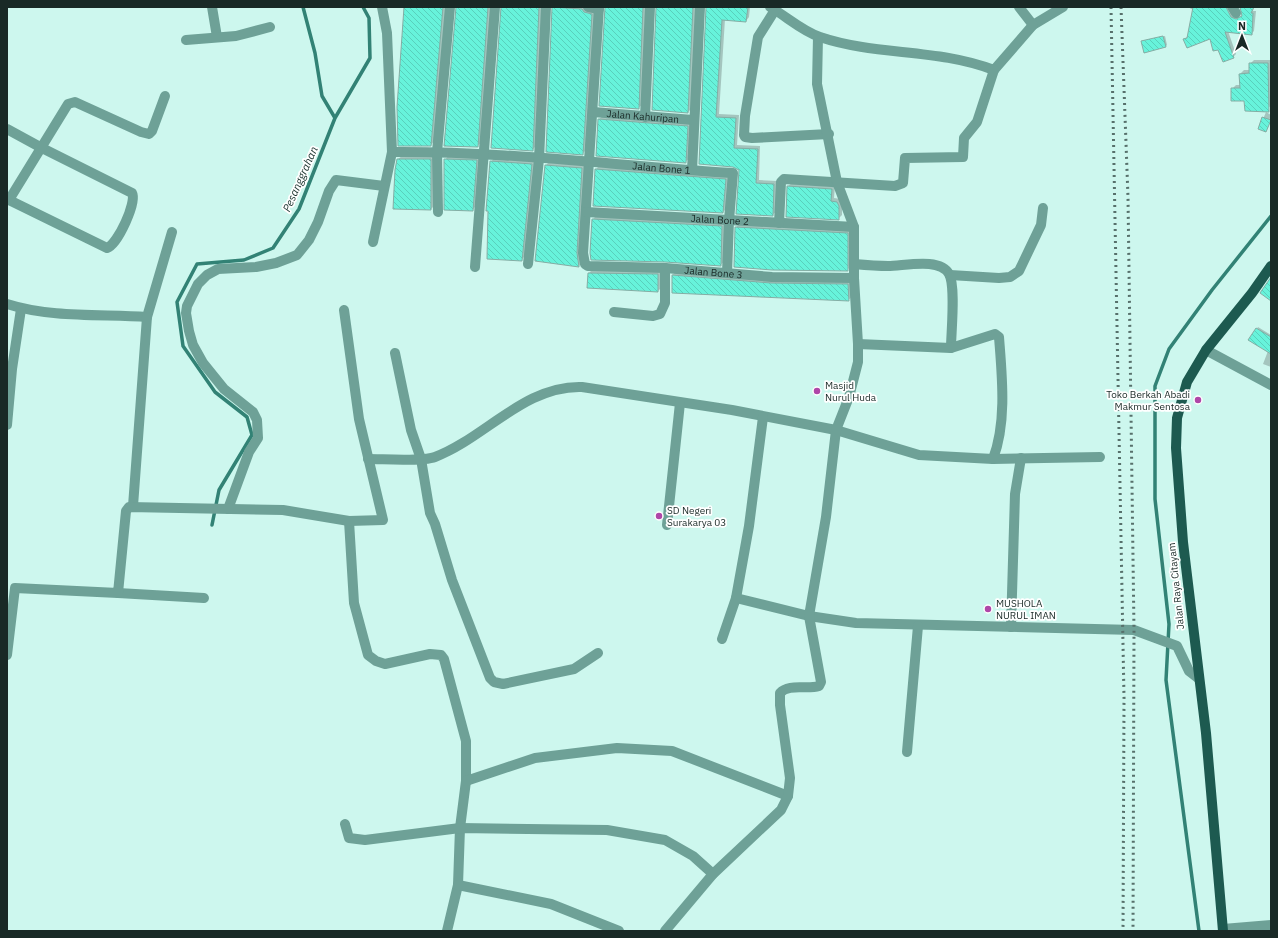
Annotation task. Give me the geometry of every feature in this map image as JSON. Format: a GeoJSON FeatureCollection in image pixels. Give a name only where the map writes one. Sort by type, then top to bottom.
{"type":"FeatureCollection","features":[{"type":"Feature","properties":{"kind":"main road","name":"Jalan Raya Citayam"},"geometry":{"type":"LineString","coordinates":[[1223,930],[1206,733],[1198,678],[1183,542],[1176,448],[1177,418],[1187,382],[1206,350],[1252,293],[1271,266]]}},
{"type":"Feature","properties":{"kind":"street"},"geometry":{"type":"LineString","coordinates":[[212,7],[217,38]]}},
{"type":"Feature","properties":{"kind":"street"},"geometry":{"type":"LineString","coordinates":[[373,242],[392,152],[387,33],[382,7]]}},
{"type":"Feature","properties":{"kind":"street"},"geometry":{"type":"LineString","coordinates":[[438,212],[437,152],[450,7]]}},
{"type":"Feature","properties":{"kind":"street"},"geometry":{"type":"LineString","coordinates":[[475,267],[496,7]]}},
{"type":"Feature","properties":{"kind":"street"},"geometry":{"type":"LineString","coordinates":[[528,264],[539,159],[546,7]]}},
{"type":"Feature","properties":{"kind":"street"},"geometry":{"type":"LineString","coordinates":[[645,117],[650,7]]}},
{"type":"Feature","properties":{"kind":"street"},"geometry":{"type":"LineString","coordinates":[[692,170],[693,120],[700,7]]}},
{"type":"Feature","properties":{"kind":"street"},"geometry":{"type":"LineString","coordinates":[[1019,7],[1034,25]]}},
{"type":"Feature","properties":{"kind":"street"},"geometry":{"type":"LineString","coordinates":[[779,223],[782,180],[899,185],[903,184],[905,158],[963,157],[964,138],[977,122],[994,70],[1034,25],[1063,7]]}},
{"type":"Feature","properties":{"kind":"street"},"geometry":{"type":"LineString","coordinates":[[586,212],[593,112],[595,8]]}},
{"type":"Feature","properties":{"kind":"street"},"geometry":{"type":"LineString","coordinates":[[829,134],[752,138],[745,137],[744,135],[745,116],[758,37],[772,8],[818,36],[844,44],[939,55],[994,70]]}},
{"type":"Feature","properties":{"kind":"street"},"geometry":{"type":"LineString","coordinates":[[186,40],[236,36],[270,27]]}},
{"type":"Feature","properties":{"kind":"street"},"geometry":{"type":"LineString","coordinates":[[665,931],[713,874],[780,810],[788,796],[790,778],[780,705],[780,693],[783,690],[793,688],[814,688],[819,686],[821,682],[809,616],[826,517],[836,430],[849,397],[858,362],[858,344],[854,278],[854,227],[837,182],[829,134],[817,84],[818,36]]}},
{"type":"Feature","properties":{"kind":"street"},"geometry":{"type":"LineString","coordinates":[[7,129],[40,147],[132,193],[133,203],[119,235],[110,247],[102,246],[8,199],[40,147],[68,104],[72,102],[149,134],[152,131],[165,96]]}},
{"type":"Feature","properties":{"kind":"street","name":"Jalan Kahuripan"},"geometry":{"type":"LineString","coordinates":[[593,112],[693,120]]}},
{"type":"Feature","properties":{"kind":"street","name":"Jalan Bone 1"},"geometry":{"type":"LineString","coordinates":[[392,152],[485,154],[733,173],[728,220]]}},
{"type":"Feature","properties":{"kind":"street"},"geometry":{"type":"LineString","coordinates":[[228,509],[249,452],[258,438],[257,420],[254,412],[224,388],[211,374],[193,345],[186,313],[194,289],[207,275],[218,269],[256,267],[276,263],[297,255],[308,240],[318,222],[329,191],[336,180],[384,186]]}},
{"type":"Feature","properties":{"kind":"street"},"geometry":{"type":"LineString","coordinates":[[950,275],[999,278],[1010,277],[1019,271],[1041,225],[1043,208]]}},
{"type":"Feature","properties":{"kind":"street","name":"Jalan Bone 2"},"geometry":{"type":"LineString","coordinates":[[586,212],[854,227]]}},
{"type":"Feature","properties":{"kind":"street","name":"Jalan Bone 3"},"geometry":{"type":"LineString","coordinates":[[586,212],[583,253],[584,264],[588,266],[665,268],[772,277],[854,278]]}},
{"type":"Feature","properties":{"kind":"street"},"geometry":{"type":"LineString","coordinates":[[727,273],[728,220]]}},
{"type":"Feature","properties":{"kind":"street"},"geometry":{"type":"LineString","coordinates":[[133,506],[147,317],[172,232]]}},
{"type":"Feature","properties":{"kind":"street"},"geometry":{"type":"LineString","coordinates":[[854,264],[888,266],[926,264],[945,268],[950,275],[952,287],[951,348]]}},
{"type":"Feature","properties":{"kind":"street"},"geometry":{"type":"LineString","coordinates":[[614,312],[653,316],[660,314],[665,303],[665,268]]}},
{"type":"Feature","properties":{"kind":"street"},"geometry":{"type":"LineString","coordinates":[[7,304],[21,309],[57,313],[147,317]]}},
{"type":"Feature","properties":{"kind":"street"},"geometry":{"type":"LineString","coordinates":[[7,425],[10,369],[21,309]]}},
{"type":"Feature","properties":{"kind":"street"},"geometry":{"type":"LineString","coordinates":[[118,593],[126,511],[129,507],[283,510],[349,521],[383,520],[359,419],[344,310]]}},
{"type":"Feature","properties":{"kind":"street"},"geometry":{"type":"LineString","coordinates":[[858,344],[951,348],[974,342],[991,334],[995,334],[999,337],[1003,392],[997,448],[993,459]]}},
{"type":"Feature","properties":{"kind":"street"},"geometry":{"type":"LineString","coordinates":[[1206,350],[1271,384]]}},
{"type":"Feature","properties":{"kind":"street"},"geometry":{"type":"LineString","coordinates":[[395,353],[411,430],[421,459],[430,513],[436,524],[452,580],[490,678],[494,682],[503,684],[574,669],[598,653]]}},
{"type":"Feature","properties":{"kind":"street"},"geometry":{"type":"LineString","coordinates":[[368,459],[433,458],[521,405],[556,390],[567,387],[582,387],[836,430],[919,455],[993,459],[1100,457]]}},
{"type":"Feature","properties":{"kind":"street"},"geometry":{"type":"LineString","coordinates":[[667,525],[680,403]]}},
{"type":"Feature","properties":{"kind":"street"},"geometry":{"type":"LineString","coordinates":[[722,639],[736,598],[749,526],[763,417]]}},
{"type":"Feature","properties":{"kind":"street"},"geometry":{"type":"LineString","coordinates":[[1011,627],[1015,494],[1021,458]]}},
{"type":"Feature","properties":{"kind":"street"},"geometry":{"type":"LineString","coordinates":[[349,521],[354,603],[368,655],[376,661],[385,664],[430,654],[441,655],[444,659],[466,742],[466,781],[460,828],[458,885],[447,931]]}},
{"type":"Feature","properties":{"kind":"street"},"geometry":{"type":"LineString","coordinates":[[7,655],[11,587],[204,598]]}},
{"type":"Feature","properties":{"kind":"street"},"geometry":{"type":"LineString","coordinates":[[736,598],[809,616],[856,623],[918,626],[1122,628],[1134,630],[1177,646],[1189,671],[1198,678]]}},
{"type":"Feature","properties":{"kind":"street"},"geometry":{"type":"LineString","coordinates":[[907,752],[918,626]]}},
{"type":"Feature","properties":{"kind":"street"},"geometry":{"type":"LineString","coordinates":[[466,781],[535,758],[617,748],[672,751],[788,796]]}},
{"type":"Feature","properties":{"kind":"street"},"geometry":{"type":"LineString","coordinates":[[345,824],[349,838],[364,840],[460,828],[607,830],[665,840],[693,856],[713,874]]}},
{"type":"Feature","properties":{"kind":"street"},"geometry":{"type":"LineString","coordinates":[[458,885],[551,904],[618,931]]}},
{"type":"Feature","properties":{"kind":"street"},"geometry":{"type":"LineString","coordinates":[[1223,930],[1271,925]]}},
{"type":"Feature","properties":{"kind":"building"},"geometry":{"type":"Polygon","coordinates":[[[404,7],[443,7],[431,146],[398,146],[397,107],[404,7]]]}},
{"type":"Feature","properties":{"kind":"building"},"geometry":{"type":"Polygon","coordinates":[[[456,7],[488,7],[478,147],[444,146],[456,7]]]}},
{"type":"Feature","properties":{"kind":"building"},"geometry":{"type":"Polygon","coordinates":[[[501,7],[539,7],[533,151],[491,148],[501,7]]]}},
{"type":"Feature","properties":{"kind":"building"},"geometry":{"type":"Polygon","coordinates":[[[552,7],[582,9],[584,12],[592,14],[583,155],[546,152],[552,7]]]}},
{"type":"Feature","properties":{"kind":"building"},"geometry":{"type":"Polygon","coordinates":[[[605,7],[643,7],[639,109],[599,106],[605,7]]]}},
{"type":"Feature","properties":{"kind":"building"},"geometry":{"type":"Polygon","coordinates":[[[656,7],[693,7],[688,113],[652,110],[656,7]]]}},
{"type":"Feature","properties":{"kind":"building"},"geometry":{"type":"Polygon","coordinates":[[[706,7],[748,7],[746,22],[722,20],[716,117],[736,118],[734,148],[758,149],[756,183],[774,184],[773,216],[736,214],[739,170],[733,167],[699,164],[706,7]]]}},
{"type":"Feature","properties":{"kind":"building"},"geometry":{"type":"Polygon","coordinates":[[[1193,7],[1226,7],[1231,17],[1236,19],[1242,16],[1240,7],[1254,7],[1251,13],[1253,13],[1252,35],[1225,32],[1234,58],[1223,62],[1218,50],[1213,51],[1210,39],[1187,48],[1183,39],[1187,38],[1193,7]]]}},
{"type":"Feature","properties":{"kind":"building"},"geometry":{"type":"Polygon","coordinates":[[[1163,36],[1166,47],[1144,53],[1141,41],[1163,36]]]}},
{"type":"Feature","properties":{"kind":"building"},"geometry":{"type":"Polygon","coordinates":[[[1249,63],[1268,63],[1269,112],[1245,111],[1244,101],[1231,101],[1231,88],[1240,88],[1239,74],[1249,73],[1249,63]]]}},
{"type":"Feature","properties":{"kind":"building"},"geometry":{"type":"Polygon","coordinates":[[[1262,117],[1271,120],[1266,132],[1258,129],[1262,117]]]}},
{"type":"Feature","properties":{"kind":"building"},"geometry":{"type":"Polygon","coordinates":[[[598,119],[688,126],[686,163],[596,156],[598,119]]]}},
{"type":"Feature","properties":{"kind":"building"},"geometry":{"type":"Polygon","coordinates":[[[397,159],[431,159],[431,210],[393,209],[397,159]]]}},
{"type":"Feature","properties":{"kind":"building"},"geometry":{"type":"Polygon","coordinates":[[[444,159],[477,160],[473,211],[444,210],[444,159]]]}},
{"type":"Feature","properties":{"kind":"building"},"geometry":{"type":"Polygon","coordinates":[[[490,161],[532,164],[522,261],[487,259],[488,211],[486,211],[490,161]]]}},
{"type":"Feature","properties":{"kind":"building"},"geometry":{"type":"Polygon","coordinates":[[[545,165],[582,168],[577,253],[579,267],[535,261],[545,165]]]}},
{"type":"Feature","properties":{"kind":"building"},"geometry":{"type":"Polygon","coordinates":[[[595,169],[726,179],[723,213],[593,206],[595,169]]]}},
{"type":"Feature","properties":{"kind":"building"},"geometry":{"type":"Polygon","coordinates":[[[787,186],[832,189],[831,201],[837,202],[839,206],[839,220],[786,217],[787,186]]]}},
{"type":"Feature","properties":{"kind":"building"},"geometry":{"type":"Polygon","coordinates":[[[592,219],[722,226],[721,266],[665,262],[591,260],[592,219]]]}},
{"type":"Feature","properties":{"kind":"building"},"geometry":{"type":"Polygon","coordinates":[[[735,227],[848,233],[848,271],[772,270],[734,267],[735,227]]]}},
{"type":"Feature","properties":{"kind":"building"},"geometry":{"type":"Polygon","coordinates":[[[588,273],[658,274],[658,292],[587,288],[588,273]]]}},
{"type":"Feature","properties":{"kind":"building"},"geometry":{"type":"Polygon","coordinates":[[[672,275],[771,283],[848,284],[849,301],[672,293],[672,275]]]}},
{"type":"Feature","properties":{"kind":"building"},"geometry":{"type":"Polygon","coordinates":[[[1271,277],[1271,301],[1260,293],[1271,277]]]}},
{"type":"Feature","properties":{"kind":"building"},"geometry":{"type":"Polygon","coordinates":[[[1256,328],[1271,337],[1271,354],[1248,340],[1256,328]]]}},
{"type":"Feature","properties":{"kind":"waterway"},"geometry":{"type":"LineString","coordinates":[[303,7],[315,53],[322,96],[335,118]]}},
{"type":"Feature","properties":{"kind":"waterway","name":"Pesanggrahan"},"geometry":{"type":"LineString","coordinates":[[212,525],[219,490],[252,435],[247,417],[215,392],[183,346],[177,302],[197,264],[244,260],[273,248],[299,209],[335,118],[370,58],[369,18],[363,7]]}},
{"type":"Feature","properties":{"kind":"waterway"},"geometry":{"type":"LineString","coordinates":[[1199,931],[1166,680],[1169,624],[1155,499],[1155,386],[1169,349],[1212,290],[1271,216]]}},
{"type":"Feature","properties":{"kind":"railway"},"geometry":{"type":"LineString","coordinates":[[1111,7],[1124,697],[1123,931]]}},
{"type":"Feature","properties":{"kind":"railway"},"geometry":{"type":"LineString","coordinates":[[1121,7],[1128,197],[1134,630],[1133,931]]}},
{"type":"Feature","properties":{"kind":"place","name":"Masjid Nurul Huda"},"geometry":{"type":"Point","coordinates":[817,391]}},
{"type":"Feature","properties":{"kind":"place","name":"Toko Berkah Abadi Makmur Sentosa"},"geometry":{"type":"Point","coordinates":[1198,400]}},
{"type":"Feature","properties":{"kind":"place","name":"SD Negeri Surakarya 03"},"geometry":{"type":"Point","coordinates":[659,516]}},
{"type":"Feature","properties":{"kind":"place","name":"MUSHOLA NURUL IMAN"},"geometry":{"type":"Point","coordinates":[988,609]}}]}
